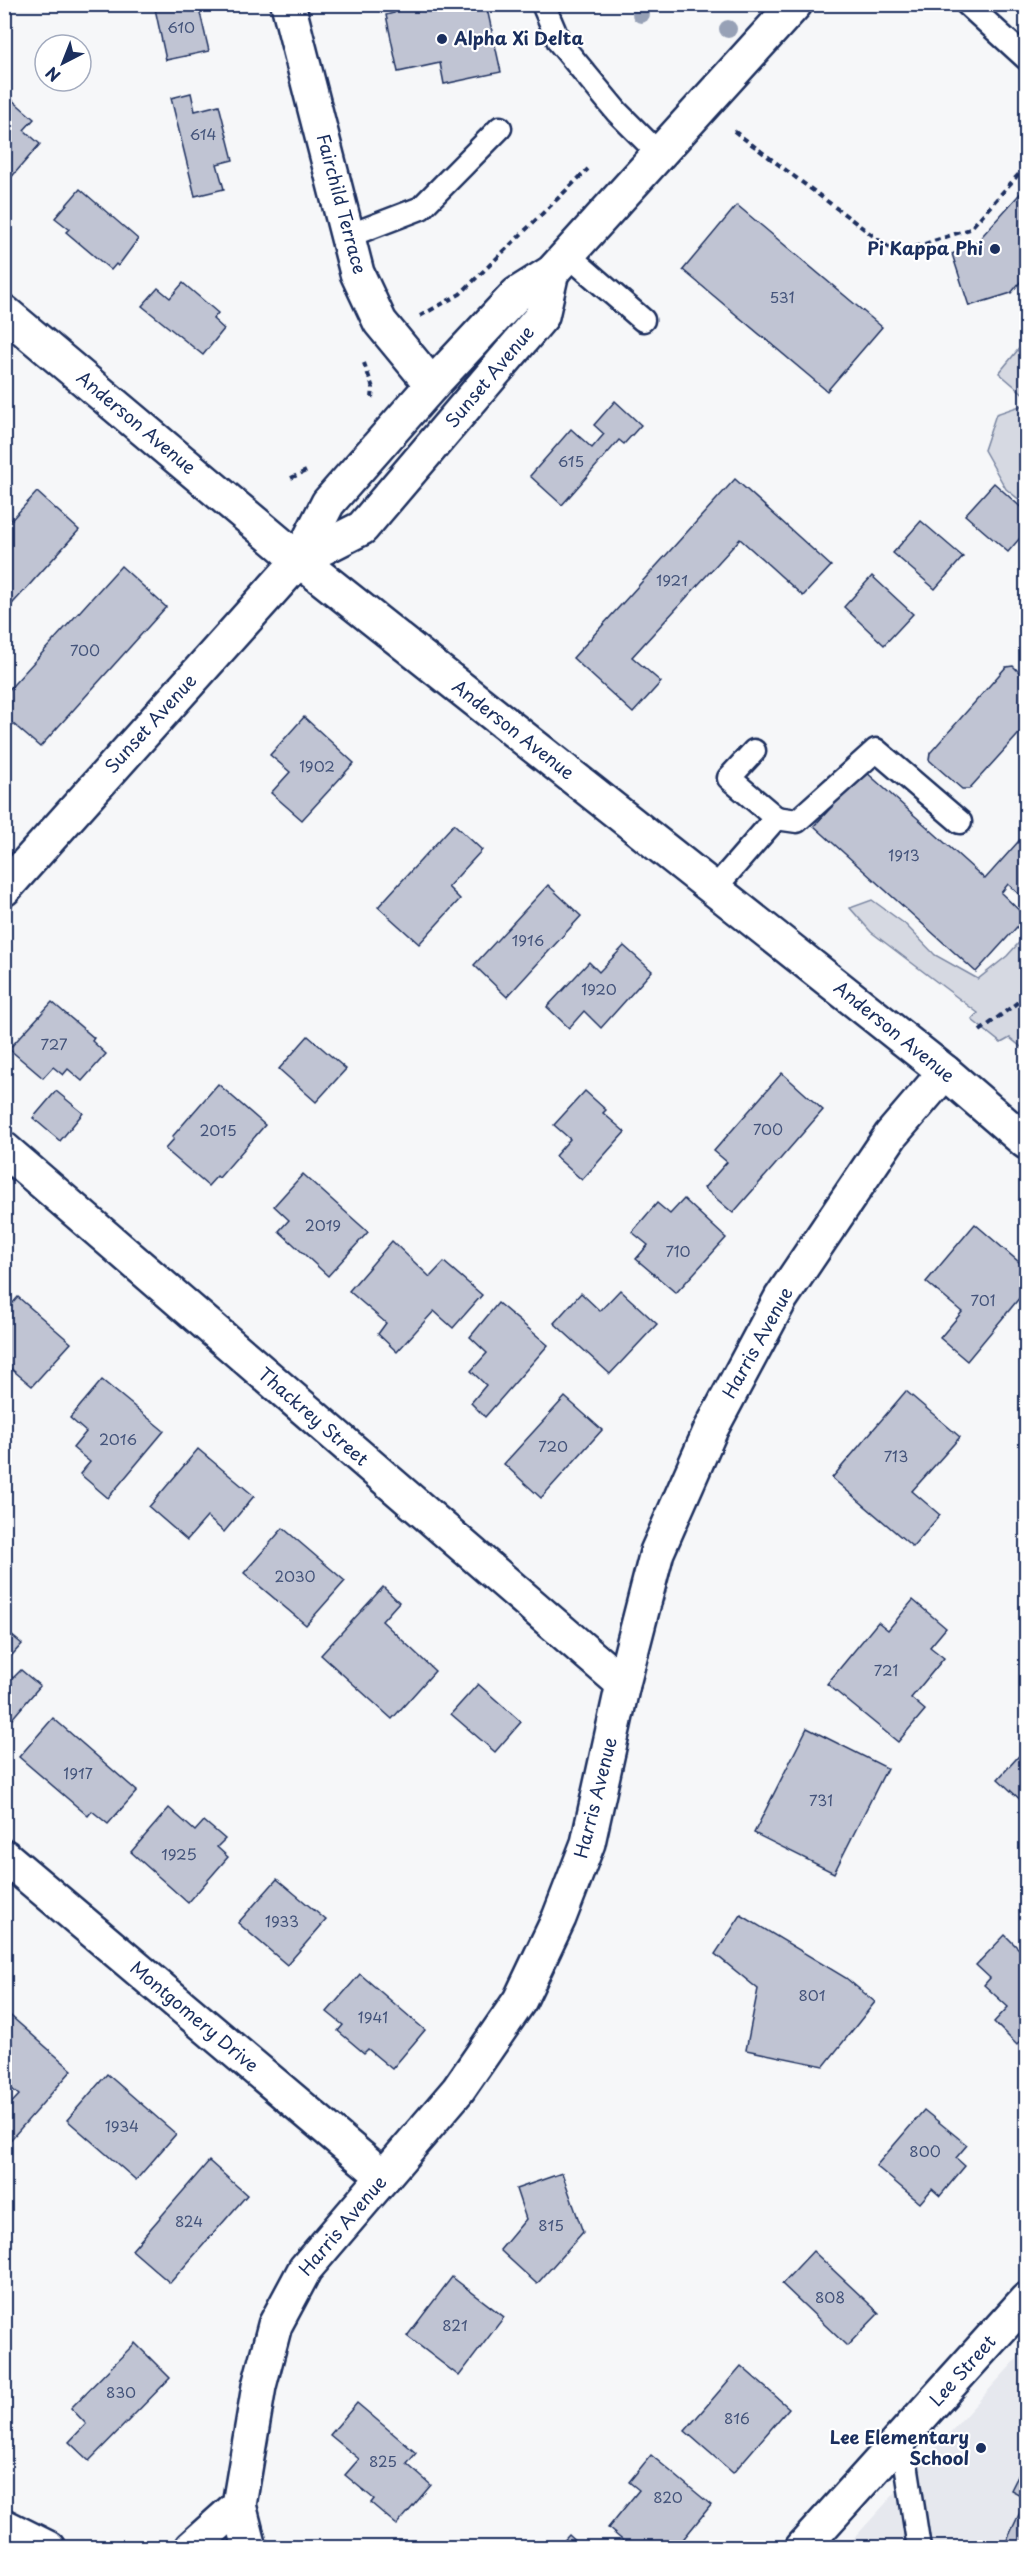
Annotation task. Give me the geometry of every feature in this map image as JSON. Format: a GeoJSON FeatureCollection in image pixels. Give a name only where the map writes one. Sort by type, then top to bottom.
{"type":"FeatureCollection","features":[{"type":"Feature","properties":{"kind":"street","name":"Fairchild Terrace"},"geometry":{"type":"LineString","coordinates":[[288,4],[357,273],[380,322],[432,385]]}},
{"type":"Feature","properties":{"kind":"street","name":"Sunset Avenue"},"geometry":{"type":"LineString","coordinates":[[4,889],[299,560],[328,503],[432,385],[517,294],[560,264],[795,4]]}},
{"type":"Feature","properties":{"kind":"street","name":"Sunset Avenue"},"geometry":{"type":"LineString","coordinates":[[299,560],[362,528],[542,316],[560,264]]}},
{"type":"Feature","properties":{"kind":"street","name":"Anderson Avenue"},"geometry":{"type":"LineString","coordinates":[[4,312],[299,560],[945,1072],[1026,1142]]}},
{"type":"Feature","properties":{"kind":"street","name":"Harris Avenue"},"geometry":{"type":"LineString","coordinates":[[250,2547],[239,2505],[259,2386],[275,2325],[305,2269],[458,2090],[525,1989],[559,1918],[588,1843],[623,1684],[657,1552],[711,1430],[781,1298],[891,1135],[945,1072]]}},
{"type":"Feature","properties":{"kind":"street","name":"Thackrey Street"},"geometry":{"type":"LineString","coordinates":[[4,1149],[623,1684]]}},
{"type":"Feature","properties":{"kind":"street","name":"Montgomery Drive"},"geometry":{"type":"LineString","coordinates":[[4,1856],[384,2177]]}},
{"type":"Feature","properties":{"kind":"street","name":"Lee Street"},"geometry":{"type":"LineString","coordinates":[[802,2547],[1026,2300]]}},
{"type":"Feature","properties":{"kind":"street"},"geometry":{"type":"LineString","coordinates":[[191,2547],[239,2505]]}},
{"type":"Feature","properties":{"kind":"street"},"geometry":{"type":"LineString","coordinates":[[10,2535],[48,2547]]}},
{"type":"Feature","properties":{"kind":"lane"},"geometry":{"type":"LineString","coordinates":[[543,4],[560,42],[617,112],[659,154]]}},
{"type":"Feature","properties":{"kind":"lane"},"geometry":{"type":"LineString","coordinates":[[967,4],[1026,58]]}},
{"type":"Feature","properties":{"kind":"lane"},"geometry":{"type":"LineString","coordinates":[[348,236],[421,208],[500,128]]}},
{"type":"Feature","properties":{"kind":"lane"},"geometry":{"type":"LineString","coordinates":[[560,264],[643,320]]}},
{"type":"Feature","properties":{"kind":"lane"},"geometry":{"type":"LineString","coordinates":[[753,751],[729,778],[776,818],[797,821],[876,750],[960,822]]}},
{"type":"Feature","properties":{"kind":"lane"},"geometry":{"type":"LineString","coordinates":[[714,889],[776,818]]}},
{"type":"Feature","properties":{"kind":"lane"},"geometry":{"type":"LineString","coordinates":[[902,2437],[919,2547]]}},
{"type":"Feature","properties":{"kind":"path"},"geometry":{"type":"LineString","coordinates":[[734,131],[893,250],[903,251],[970,229],[1026,166]]}},
{"type":"Feature","properties":{"kind":"path"},"geometry":{"type":"LineString","coordinates":[[980,1031],[1026,996]]}},
{"type":"Feature","properties":{"kind":"shaded area"},"geometry":{"type":"Polygon","coordinates":[[[1026,340],[1026,396],[999,373],[1026,340]]]}},
{"type":"Feature","properties":{"kind":"shaded area"},"geometry":{"type":"Polygon","coordinates":[[[1026,404],[1026,505],[1006,489],[984,450],[996,414],[1026,404]]]}},
{"type":"Feature","properties":{"kind":"shaded area"},"geometry":{"type":"Polygon","coordinates":[[[872,900],[905,924],[935,955],[978,979],[1007,956],[1026,935],[1026,1051],[1010,1038],[1001,1043],[972,1020],[978,1013],[871,932],[850,908],[872,900]]]}},
{"type":"Feature","properties":{"kind":"shaded area","name":"Lee Elementary School"},"geometry":{"type":"Polygon","coordinates":[[[1026,2349],[1026,2547],[846,2547],[1026,2349]]]}},
{"type":"Feature","properties":{"kind":"building"},"geometry":{"type":"Polygon","coordinates":[[[154,4],[198,4],[209,51],[166,60],[154,4]]]}},
{"type":"Feature","properties":{"kind":"building","name":"Alpha Xi Delta"},"geometry":{"type":"Polygon","coordinates":[[[392,4],[486,4],[501,72],[444,84],[440,63],[398,72],[386,15],[394,13],[392,4]]]}},
{"type":"Feature","properties":{"kind":"building"},"geometry":{"type":"Polygon","coordinates":[[[191,93],[195,111],[219,105],[233,160],[217,164],[224,189],[195,196],[171,98],[191,93]]]}},
{"type":"Feature","properties":{"kind":"building"},"geometry":{"type":"Polygon","coordinates":[[[11,99],[34,119],[24,130],[40,144],[9,180],[4,176],[4,106],[11,99]]]}},
{"type":"Feature","properties":{"kind":"building","name":"Pi Kappa Phi"},"geometry":{"type":"Polygon","coordinates":[[[1026,187],[1026,275],[1011,293],[969,306],[952,254],[975,244],[1026,187]]]}},
{"type":"Feature","properties":{"kind":"building"},"geometry":{"type":"Polygon","coordinates":[[[80,189],[138,239],[118,266],[116,264],[111,270],[66,232],[69,229],[55,218],[80,189]]]}},
{"type":"Feature","properties":{"kind":"building"},"geometry":{"type":"Polygon","coordinates":[[[737,205],[882,327],[827,391],[683,270],[737,205]]]}},
{"type":"Feature","properties":{"kind":"building"},"geometry":{"type":"Polygon","coordinates":[[[183,283],[218,313],[213,319],[224,329],[203,355],[142,306],[158,288],[170,298],[183,283]]]}},
{"type":"Feature","properties":{"kind":"building"},"geometry":{"type":"Polygon","coordinates":[[[615,401],[641,425],[624,444],[619,440],[562,505],[530,476],[571,429],[592,448],[604,434],[594,425],[615,401]]]}},
{"type":"Feature","properties":{"kind":"building"},"geometry":{"type":"Polygon","coordinates":[[[735,479],[831,566],[803,596],[740,539],[632,657],[661,682],[633,713],[573,658],[735,479]]]}},
{"type":"Feature","properties":{"kind":"building"},"geometry":{"type":"Polygon","coordinates":[[[994,483],[1026,512],[1026,531],[1008,552],[965,515],[994,483]]]}},
{"type":"Feature","properties":{"kind":"building"},"geometry":{"type":"Polygon","coordinates":[[[37,492],[79,530],[4,613],[4,528],[37,492]]]}},
{"type":"Feature","properties":{"kind":"building"},"geometry":{"type":"Polygon","coordinates":[[[921,521],[963,557],[935,589],[893,553],[921,521]]]}},
{"type":"Feature","properties":{"kind":"building"},"geometry":{"type":"Polygon","coordinates":[[[121,566],[166,607],[40,747],[4,716],[4,695],[121,566]]]}},
{"type":"Feature","properties":{"kind":"building"},"geometry":{"type":"Polygon","coordinates":[[[872,576],[913,614],[884,645],[844,607],[872,576]]]}},
{"type":"Feature","properties":{"kind":"building"},"geometry":{"type":"Polygon","coordinates":[[[1013,666],[1026,679],[1026,726],[969,789],[962,789],[929,760],[930,753],[1006,667],[1013,666]]]}},
{"type":"Feature","properties":{"kind":"building"},"geometry":{"type":"Polygon","coordinates":[[[304,717],[354,763],[302,820],[271,793],[290,772],[270,755],[304,717]]]}},
{"type":"Feature","properties":{"kind":"building"},"geometry":{"type":"Polygon","coordinates":[[[865,771],[985,879],[1026,833],[1026,901],[1008,884],[1001,893],[1026,917],[976,972],[814,826],[865,771]]]}},
{"type":"Feature","properties":{"kind":"building"},"geometry":{"type":"Polygon","coordinates":[[[454,824],[482,850],[448,887],[460,899],[419,944],[378,907],[454,824]]]}},
{"type":"Feature","properties":{"kind":"building"},"geometry":{"type":"Polygon","coordinates":[[[548,885],[581,916],[507,997],[474,965],[548,885]]]}},
{"type":"Feature","properties":{"kind":"building"},"geometry":{"type":"Polygon","coordinates":[[[624,946],[652,971],[601,1028],[584,1011],[569,1028],[547,1007],[589,962],[599,972],[624,946]]]}},
{"type":"Feature","properties":{"kind":"building"},"geometry":{"type":"Polygon","coordinates":[[[52,1002],[94,1038],[92,1041],[106,1054],[82,1081],[68,1069],[63,1075],[53,1067],[43,1078],[9,1049],[52,1002]]]}},
{"type":"Feature","properties":{"kind":"building"},"geometry":{"type":"Polygon","coordinates":[[[308,1036],[346,1069],[316,1102],[279,1069],[308,1036]]]}},
{"type":"Feature","properties":{"kind":"building"},"geometry":{"type":"Polygon","coordinates":[[[782,1073],[823,1110],[733,1213],[704,1188],[727,1162],[714,1151],[782,1073]]]}},
{"type":"Feature","properties":{"kind":"building"},"geometry":{"type":"Polygon","coordinates":[[[218,1084],[265,1125],[219,1178],[217,1176],[208,1186],[165,1149],[174,1139],[172,1137],[218,1084]]]}},
{"type":"Feature","properties":{"kind":"building"},"geometry":{"type":"Polygon","coordinates":[[[56,1091],[83,1113],[60,1141],[33,1118],[56,1091]]]}},
{"type":"Feature","properties":{"kind":"building"},"geometry":{"type":"Polygon","coordinates":[[[585,1091],[606,1110],[603,1113],[625,1132],[582,1180],[555,1156],[570,1139],[554,1125],[585,1091]]]}},
{"type":"Feature","properties":{"kind":"building"},"geometry":{"type":"Polygon","coordinates":[[[303,1174],[368,1232],[328,1276],[279,1231],[289,1220],[274,1206],[303,1174]]]}},
{"type":"Feature","properties":{"kind":"building"},"geometry":{"type":"Polygon","coordinates":[[[684,1199],[726,1238],[676,1293],[636,1259],[648,1245],[632,1232],[657,1203],[670,1214],[684,1199]]]}},
{"type":"Feature","properties":{"kind":"building"},"geometry":{"type":"Polygon","coordinates":[[[975,1224],[1026,1268],[1026,1290],[967,1361],[940,1338],[962,1312],[926,1282],[975,1224]]]}},
{"type":"Feature","properties":{"kind":"building"},"geometry":{"type":"Polygon","coordinates":[[[392,1241],[430,1277],[444,1262],[482,1295],[453,1328],[434,1311],[397,1352],[378,1334],[386,1323],[349,1291],[392,1241]]]}},
{"type":"Feature","properties":{"kind":"building"},"geometry":{"type":"Polygon","coordinates":[[[620,1290],[657,1324],[610,1374],[554,1323],[581,1293],[600,1311],[620,1290]]]}},
{"type":"Feature","properties":{"kind":"building"},"geometry":{"type":"Polygon","coordinates":[[[18,1297],[71,1343],[32,1386],[4,1363],[4,1313],[18,1297]]]}},
{"type":"Feature","properties":{"kind":"building"},"geometry":{"type":"Polygon","coordinates":[[[498,1303],[548,1345],[485,1417],[471,1403],[486,1385],[471,1371],[487,1353],[470,1337],[498,1303]]]}},
{"type":"Feature","properties":{"kind":"building"},"geometry":{"type":"Polygon","coordinates":[[[102,1380],[164,1431],[108,1498],[80,1474],[90,1462],[73,1448],[86,1432],[70,1418],[102,1380]]]}},
{"type":"Feature","properties":{"kind":"building"},"geometry":{"type":"Polygon","coordinates":[[[906,1391],[960,1437],[912,1491],[940,1515],[913,1547],[832,1478],[906,1391]]]}},
{"type":"Feature","properties":{"kind":"building"},"geometry":{"type":"Polygon","coordinates":[[[565,1397],[602,1430],[541,1498],[504,1464],[565,1397]]]}},
{"type":"Feature","properties":{"kind":"building"},"geometry":{"type":"Polygon","coordinates":[[[198,1449],[254,1496],[224,1532],[207,1517],[187,1540],[149,1507],[198,1449]]]}},
{"type":"Feature","properties":{"kind":"building"},"geometry":{"type":"Polygon","coordinates":[[[283,1528],[345,1581],[306,1625],[244,1573],[283,1528]]]}},
{"type":"Feature","properties":{"kind":"building"},"geometry":{"type":"Polygon","coordinates":[[[383,1587],[399,1602],[382,1621],[435,1671],[392,1719],[321,1655],[383,1587]]]}},
{"type":"Feature","properties":{"kind":"building"},"geometry":{"type":"Polygon","coordinates":[[[913,1600],[946,1628],[930,1647],[944,1658],[911,1698],[925,1710],[898,1742],[827,1684],[878,1622],[888,1630],[913,1600]]]}},
{"type":"Feature","properties":{"kind":"building"},"geometry":{"type":"Polygon","coordinates":[[[4,1629],[22,1644],[4,1664],[4,1629]]]}},
{"type":"Feature","properties":{"kind":"building"},"geometry":{"type":"Polygon","coordinates":[[[4,1670],[13,1678],[21,1670],[40,1686],[11,1720],[4,1714],[4,1670]]]}},
{"type":"Feature","properties":{"kind":"building"},"geometry":{"type":"Polygon","coordinates":[[[478,1684],[521,1722],[495,1752],[451,1714],[478,1684]]]}},
{"type":"Feature","properties":{"kind":"building"},"geometry":{"type":"Polygon","coordinates":[[[53,1718],[137,1791],[108,1824],[92,1811],[88,1816],[19,1757],[53,1718]]]}},
{"type":"Feature","properties":{"kind":"building"},"geometry":{"type":"Polygon","coordinates":[[[807,1728],[887,1768],[834,1873],[754,1833],[807,1728]]]}},
{"type":"Feature","properties":{"kind":"building"},"geometry":{"type":"Polygon","coordinates":[[[1026,1748],[1026,1805],[998,1779],[1026,1748]]]}},
{"type":"Feature","properties":{"kind":"building"},"geometry":{"type":"Polygon","coordinates":[[[169,1808],[195,1831],[204,1821],[225,1839],[217,1847],[228,1857],[188,1903],[131,1852],[169,1808]]]}},
{"type":"Feature","properties":{"kind":"building"},"geometry":{"type":"Polygon","coordinates":[[[277,1879],[326,1920],[287,1965],[238,1923],[277,1879]]]}},
{"type":"Feature","properties":{"kind":"building"},"geometry":{"type":"Polygon","coordinates":[[[741,1915],[846,1978],[875,2002],[824,2066],[746,2050],[758,1989],[715,1954],[741,1915]]]}},
{"type":"Feature","properties":{"kind":"building"},"geometry":{"type":"Polygon","coordinates":[[[1005,1935],[1026,1956],[1026,2035],[1017,2045],[994,2022],[1008,2007],[984,1985],[990,1978],[976,1965],[1005,1935]]]}},
{"type":"Feature","properties":{"kind":"building"},"geometry":{"type":"Polygon","coordinates":[[[360,1974],[425,2030],[392,2069],[368,2049],[364,2053],[338,2031],[343,2025],[327,2012],[360,1974]]]}},
{"type":"Feature","properties":{"kind":"building"},"geometry":{"type":"Polygon","coordinates":[[[4,2010],[72,2070],[6,2145],[4,2111],[19,2095],[4,2082],[4,2010]]]}},
{"type":"Feature","properties":{"kind":"building"},"geometry":{"type":"Polygon","coordinates":[[[107,2074],[176,2134],[136,2180],[67,2120],[107,2074]]]}},
{"type":"Feature","properties":{"kind":"building"},"geometry":{"type":"Polygon","coordinates":[[[924,2110],[967,2145],[956,2158],[965,2166],[940,2196],[932,2189],[920,2203],[876,2166],[924,2110]]]}},
{"type":"Feature","properties":{"kind":"building"},"geometry":{"type":"Polygon","coordinates":[[[209,2161],[247,2195],[170,2283],[132,2250],[209,2161]]]}},
{"type":"Feature","properties":{"kind":"building"},"geometry":{"type":"Polygon","coordinates":[[[562,2173],[583,2232],[537,2284],[500,2250],[526,2219],[516,2189],[562,2173]]]}},
{"type":"Feature","properties":{"kind":"building"},"geometry":{"type":"Polygon","coordinates":[[[813,2251],[879,2313],[847,2346],[782,2284],[813,2251]]]}},
{"type":"Feature","properties":{"kind":"building"},"geometry":{"type":"Polygon","coordinates":[[[452,2277],[504,2317],[459,2376],[407,2336],[452,2277]]]}},
{"type":"Feature","properties":{"kind":"building"},"geometry":{"type":"Polygon","coordinates":[[[135,2343],[170,2378],[89,2461],[69,2442],[86,2424],[71,2408],[135,2343]]]}},
{"type":"Feature","properties":{"kind":"building"},"geometry":{"type":"Polygon","coordinates":[[[741,2366],[789,2408],[733,2473],[685,2431],[741,2366]]]}},
{"type":"Feature","properties":{"kind":"building"},"geometry":{"type":"Polygon","coordinates":[[[357,2403],[416,2453],[407,2464],[431,2485],[397,2525],[371,2503],[374,2499],[345,2475],[359,2459],[330,2435],[357,2403]]]}},
{"type":"Feature","properties":{"kind":"building"},"geometry":{"type":"Polygon","coordinates":[[[651,2455],[711,2505],[676,2548],[632,2548],[608,2528],[639,2490],[629,2482],[651,2455]]]}},
{"type":"Feature","properties":{"kind":"building"},"geometry":{"type":"Polygon","coordinates":[[[1026,2460],[1026,2498],[1011,2490],[1026,2460]]]}},
{"type":"Feature","properties":{"kind":"building"},"geometry":{"type":"Polygon","coordinates":[[[1026,2500],[1026,2548],[1003,2548],[1026,2500]]]}},
{"type":"Feature","properties":{"kind":"building"},"geometry":{"type":"Polygon","coordinates":[[[569,2535],[583,2548],[557,2548],[569,2535]]]}},
{"type":"Feature","properties":{"kind":"place","name":"Alpha Xi Delta"},"geometry":{"type":"Point","coordinates":[442,39]}},
{"type":"Feature","properties":{"kind":"place","name":"Pi Kappa Phi"},"geometry":{"type":"Point","coordinates":[995,249]}},
{"type":"Feature","properties":{"kind":"place","name":"Lee Elementary School"},"geometry":{"type":"Point","coordinates":[981,2448]}}]}
